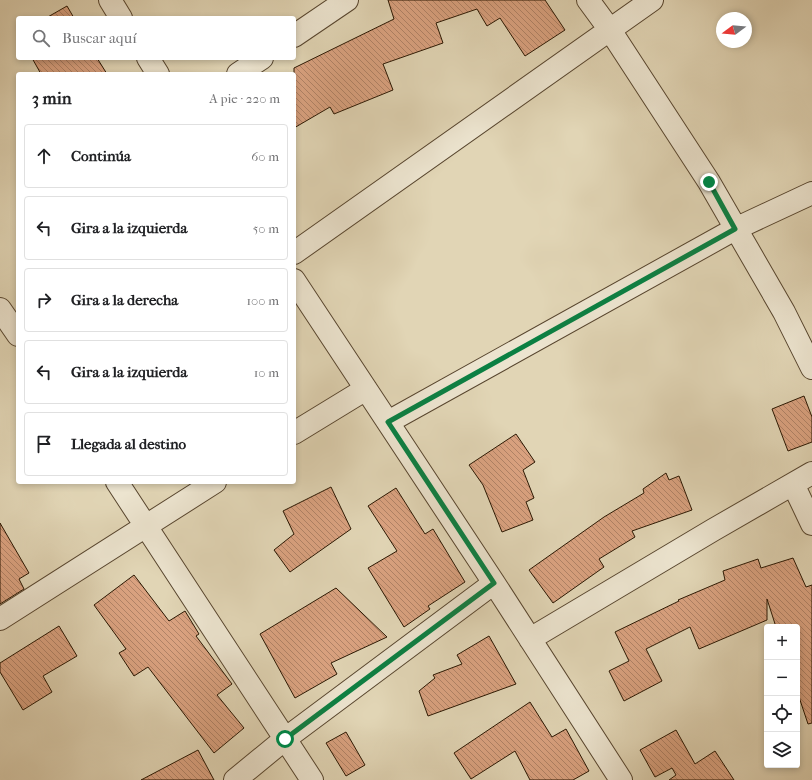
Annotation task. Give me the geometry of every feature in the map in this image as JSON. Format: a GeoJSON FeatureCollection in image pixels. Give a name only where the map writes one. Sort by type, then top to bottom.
{"type":"FeatureCollection","features":[{"type":"Feature","properties":{"kind":"street"},"geometry":{"type":"LineString","coordinates":[[110,0],[121,16]]}},
{"type":"Feature","properties":{"kind":"street"},"geometry":{"type":"LineString","coordinates":[[296,35],[347,0]]}},
{"type":"Feature","properties":{"kind":"street"},"geometry":{"type":"LineString","coordinates":[[588,0],[610,30],[709,182],[784,312],[812,368]]}},
{"type":"Feature","properties":{"kind":"street"},"geometry":{"type":"LineString","coordinates":[[296,252],[652,0]]}},
{"type":"Feature","properties":{"kind":"street"},"geometry":{"type":"LineString","coordinates":[[149,60],[157,72]]}},
{"type":"Feature","properties":{"kind":"street"},"geometry":{"type":"LineString","coordinates":[[241,72],[259,60]]}},
{"type":"Feature","properties":{"kind":"street"},"geometry":{"type":"LineString","coordinates":[[388,422],[735,229],[812,193]]}},
{"type":"Feature","properties":{"kind":"street"},"geometry":{"type":"LineString","coordinates":[[296,283],[494,583],[621,780]]}},
{"type":"Feature","properties":{"kind":"street"},"geometry":{"type":"LineString","coordinates":[[0,309],[12,331]]}},
{"type":"Feature","properties":{"kind":"street"},"geometry":{"type":"LineString","coordinates":[[296,432],[366,389]]}},
{"type":"Feature","properties":{"kind":"street"},"geometry":{"type":"LineString","coordinates":[[530,639],[812,473]]}},
{"type":"Feature","properties":{"kind":"street"},"geometry":{"type":"LineString","coordinates":[[118,484],[312,780]]}},
{"type":"Feature","properties":{"kind":"street"},"geometry":{"type":"LineString","coordinates":[[0,619],[212,484]]}},
{"type":"Feature","properties":{"kind":"street"},"geometry":{"type":"LineString","coordinates":[[793,484],[812,524]]}},
{"type":"Feature","properties":{"kind":"street"},"geometry":{"type":"LineString","coordinates":[[236,780],[285,739],[494,583]]}},
{"type":"Feature","properties":{"kind":"building"},"geometry":{"type":"Polygon","coordinates":[[[388,0],[545,0],[565,30],[525,56],[500,18],[487,26],[477,9],[436,23],[443,43],[383,64],[393,90],[334,114],[330,107],[296,127],[296,72],[294,72],[294,68],[394,19],[388,0]]]}},
{"type":"Feature","properties":{"kind":"building"},"geometry":{"type":"Polygon","coordinates":[[[67,6],[73,16],[50,16],[67,6]]]}},
{"type":"Feature","properties":{"kind":"building"},"geometry":{"type":"Polygon","coordinates":[[[33,60],[98,60],[106,72],[40,72],[33,60]]]}},
{"type":"Feature","properties":{"kind":"building"},"geometry":{"type":"Polygon","coordinates":[[[804,396],[812,417],[812,442],[788,451],[772,409],[804,396]]]}},
{"type":"Feature","properties":{"kind":"building"},"geometry":{"type":"Polygon","coordinates":[[[516,434],[535,462],[523,470],[534,498],[526,502],[533,520],[502,532],[483,485],[469,465],[516,434]]]}},
{"type":"Feature","properties":{"kind":"building"},"geometry":{"type":"Polygon","coordinates":[[[666,473],[669,480],[679,476],[692,510],[632,531],[635,537],[599,559],[604,567],[553,603],[529,570],[604,517],[644,493],[643,489],[666,473]]]}},
{"type":"Feature","properties":{"kind":"building"},"geometry":{"type":"Polygon","coordinates":[[[331,487],[351,529],[290,572],[274,550],[294,534],[283,511],[331,487]]]}},
{"type":"Feature","properties":{"kind":"building"},"geometry":{"type":"Polygon","coordinates":[[[396,488],[425,534],[433,529],[465,582],[428,606],[430,609],[404,627],[368,568],[397,551],[368,506],[396,488]]]}},
{"type":"Feature","properties":{"kind":"building"},"geometry":{"type":"Polygon","coordinates":[[[0,523],[29,573],[19,579],[24,589],[0,604],[0,523]]]}},
{"type":"Feature","properties":{"kind":"building"},"geometry":{"type":"Polygon","coordinates":[[[793,558],[806,587],[812,585],[812,723],[808,724],[800,700],[800,624],[775,624],[767,599],[767,620],[699,649],[690,627],[646,649],[662,681],[624,701],[609,671],[629,661],[615,632],[679,601],[678,600],[725,580],[723,571],[758,559],[761,568],[793,558]]]}},
{"type":"Feature","properties":{"kind":"building"},"geometry":{"type":"Polygon","coordinates":[[[134,575],[169,621],[185,611],[199,634],[196,636],[232,684],[217,695],[244,728],[214,753],[148,667],[134,676],[119,653],[126,649],[94,605],[134,575]]]}},
{"type":"Feature","properties":{"kind":"building"},"geometry":{"type":"Polygon","coordinates":[[[336,588],[387,637],[331,663],[337,674],[295,698],[260,634],[336,588]]]}},
{"type":"Feature","properties":{"kind":"building"},"geometry":{"type":"Polygon","coordinates":[[[59,626],[77,656],[43,676],[52,692],[23,710],[0,672],[0,663],[59,626]]]}},
{"type":"Feature","properties":{"kind":"building"},"geometry":{"type":"Polygon","coordinates":[[[489,636],[516,684],[428,716],[419,691],[435,678],[433,675],[462,664],[457,655],[489,636]]]}},
{"type":"Feature","properties":{"kind":"building"},"geometry":{"type":"Polygon","coordinates":[[[530,702],[552,737],[566,729],[589,771],[573,780],[530,780],[515,751],[471,779],[454,753],[530,702]]]}},
{"type":"Feature","properties":{"kind":"building"},"geometry":{"type":"Polygon","coordinates":[[[676,730],[695,764],[715,751],[734,780],[669,780],[676,775],[672,768],[655,777],[640,750],[676,730]]]}},
{"type":"Feature","properties":{"kind":"building"},"geometry":{"type":"Polygon","coordinates":[[[346,732],[365,765],[346,776],[326,743],[346,732]]]}},
{"type":"Feature","properties":{"kind":"building"},"geometry":{"type":"Polygon","coordinates":[[[198,750],[214,780],[141,780],[198,750]]]}},
{"type":"Feature","properties":{"kind":"route"},"geometry":{"type":"LineString","coordinates":[[285,739],[494,583],[388,422],[735,229],[709,182]]}}]}
